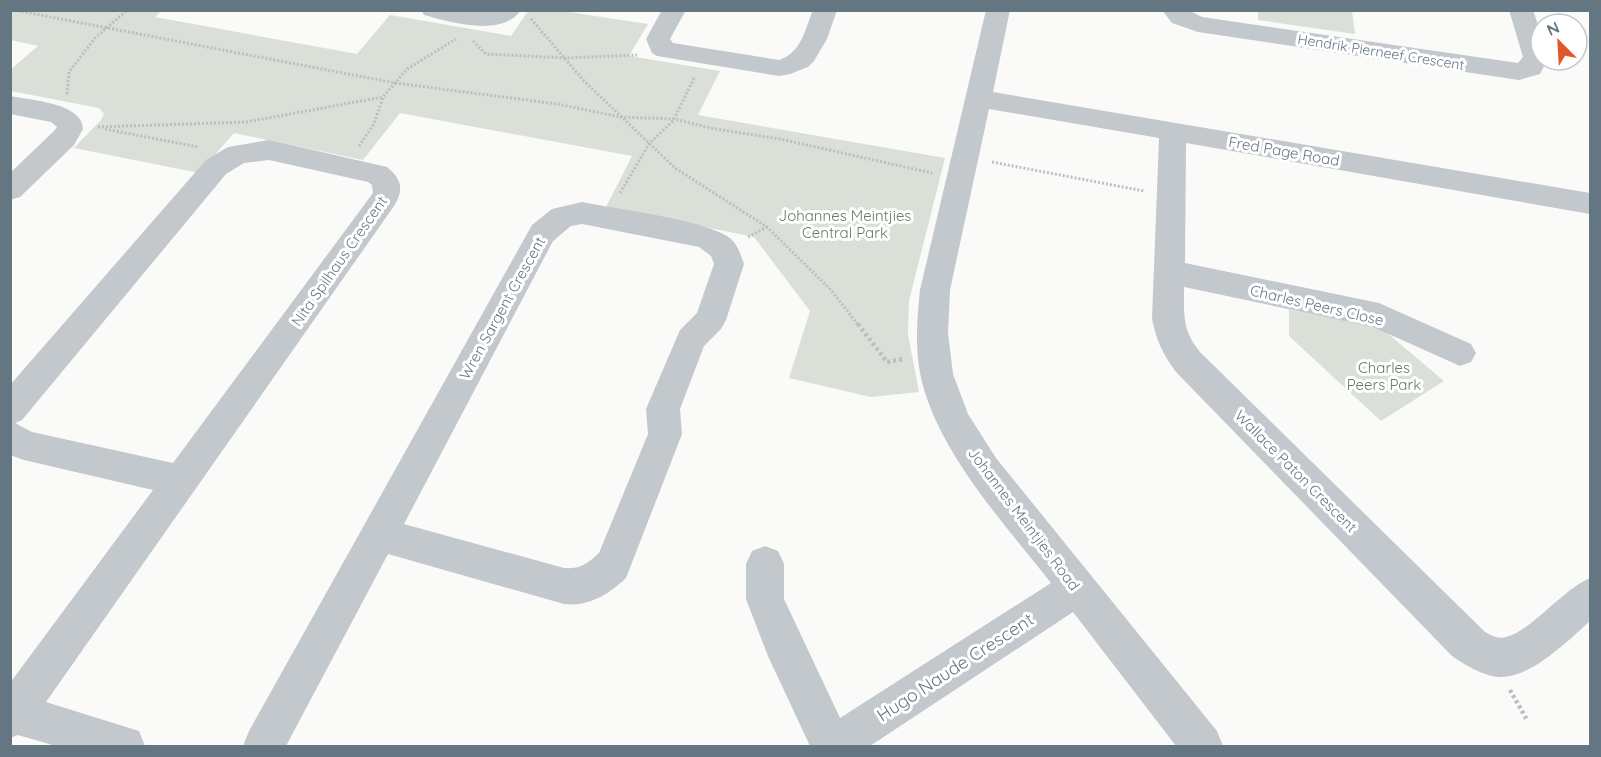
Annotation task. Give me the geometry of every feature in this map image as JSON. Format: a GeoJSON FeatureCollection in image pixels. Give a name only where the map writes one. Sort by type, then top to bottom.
{"type":"FeatureCollection","features":[{"type":"Feature","properties":{"kind":"street"},"geometry":{"type":"LineString","coordinates":[[433,10],[473,26],[516,13]]}},
{"type":"Feature","properties":{"kind":"street"},"geometry":{"type":"LineString","coordinates":[[674,10],[660,35],[659,43],[671,52],[771,68],[794,65],[806,57],[825,10]]}},
{"type":"Feature","properties":{"kind":"street","name":"Johannes Meintjies Road"},"geometry":{"type":"LineString","coordinates":[[998,10],[935,290],[932,311],[934,355],[943,393],[967,444],[984,469],[1202,747]]}},
{"type":"Feature","properties":{"kind":"street","name":"Hendrik Pierneef Crescent"},"geometry":{"type":"LineString","coordinates":[[1174,10],[1181,18],[1198,24],[1519,72],[1531,68],[1536,61],[1521,10]]}},
{"type":"Feature","properties":{"kind":"street","name":"Fred Page Road"},"geometry":{"type":"LineString","coordinates":[[978,98],[1590,203]]}},
{"type":"Feature","properties":{"kind":"street"},"geometry":{"type":"LineString","coordinates":[[10,105],[68,123],[64,138],[10,190]]}},
{"type":"Feature","properties":{"kind":"street","name":"Wallace Paton Crescent"},"geometry":{"type":"LineString","coordinates":[[1173,131],[1168,319],[1173,342],[1180,352],[1466,642],[1491,655],[1513,656],[1522,652],[1590,597]]}},
{"type":"Feature","properties":{"kind":"street","name":"Nita Spilhaus Crescent"},"geometry":{"type":"LineString","coordinates":[[10,410],[216,167],[238,154],[269,150],[356,169],[382,177],[388,186],[384,199],[12,714]]}},
{"type":"Feature","properties":{"kind":"street","name":"Wren Sargent Crescent"},"geometry":{"type":"LineString","coordinates":[[264,747],[379,534],[542,233],[554,222],[571,214],[582,213],[710,239],[723,249],[729,264],[728,272],[710,320],[691,339],[663,409],[665,434],[613,565],[596,580],[575,587],[564,586],[379,534]]}},
{"type":"Feature","properties":{"kind":"street","name":"Charles Peers Close"},"geometry":{"type":"LineString","coordinates":[[1169,272],[1379,316],[1460,353]]}},
{"type":"Feature","properties":{"kind":"street"},"geometry":{"type":"LineString","coordinates":[[10,436],[24,445],[182,481]]}},
{"type":"Feature","properties":{"kind":"street"},"geometry":{"type":"LineString","coordinates":[[765,564],[765,599],[782,642],[832,747]]}},
{"type":"Feature","properties":{"kind":"street","name":"Hugo Naude Crescent"},"geometry":{"type":"LineString","coordinates":[[832,747],[1077,588]]}},
{"type":"Feature","properties":{"kind":"street"},"geometry":{"type":"LineString","coordinates":[[12,714],[124,747]]}},
{"type":"Feature","properties":{"kind":"path"},"geometry":{"type":"LineString","coordinates":[[14,10],[395,83],[558,104],[620,117],[674,119],[710,129],[780,139],[932,173],[939,164]]}},
{"type":"Feature","properties":{"kind":"path"},"geometry":{"type":"LineString","coordinates":[[127,10],[95,38],[69,72],[68,123],[215,151],[216,167]]}},
{"type":"Feature","properties":{"kind":"path"},"geometry":{"type":"LineString","coordinates":[[516,13],[531,18],[584,81],[675,168],[767,227],[831,290],[887,362],[934,355]]}},
{"type":"Feature","properties":{"kind":"path"},"geometry":{"type":"LineString","coordinates":[[356,169],[358,147],[374,124],[383,97],[407,69],[473,26],[486,54],[566,58],[635,56],[659,43]]}},
{"type":"Feature","properties":{"kind":"path"},"geometry":{"type":"LineString","coordinates":[[601,216],[613,205],[649,144],[674,119],[704,57]]}},
{"type":"Feature","properties":{"kind":"path"},"geometry":{"type":"LineString","coordinates":[[97,127],[246,122],[383,97]]}},
{"type":"Feature","properties":{"kind":"path"},"geometry":{"type":"LineString","coordinates":[[985,161],[1171,196]]}},
{"type":"Feature","properties":{"kind":"green space","name":"Johannes Meintjies Central Park"},"geometry":{"type":"Polygon","coordinates":[[[11,11],[161,11],[155,17],[357,54],[390,15],[511,36],[528,11],[562,11],[648,24],[629,56],[720,71],[698,115],[945,158],[909,301],[908,335],[919,392],[871,397],[789,378],[810,311],[754,237],[606,207],[632,156],[400,113],[363,160],[234,133],[199,173],[74,148],[104,114],[99,108],[11,91],[10,70],[38,46],[11,40],[11,11]]]}},
{"type":"Feature","properties":{"kind":"green space"},"geometry":{"type":"Polygon","coordinates":[[[1258,11],[1352,11],[1355,34],[1258,20],[1258,11]]]}},
{"type":"Feature","properties":{"kind":"green space","name":"Charles Peers Park"},"geometry":{"type":"Polygon","coordinates":[[[1289,310],[1380,327],[1444,381],[1381,421],[1289,336],[1289,310]]]}}]}
